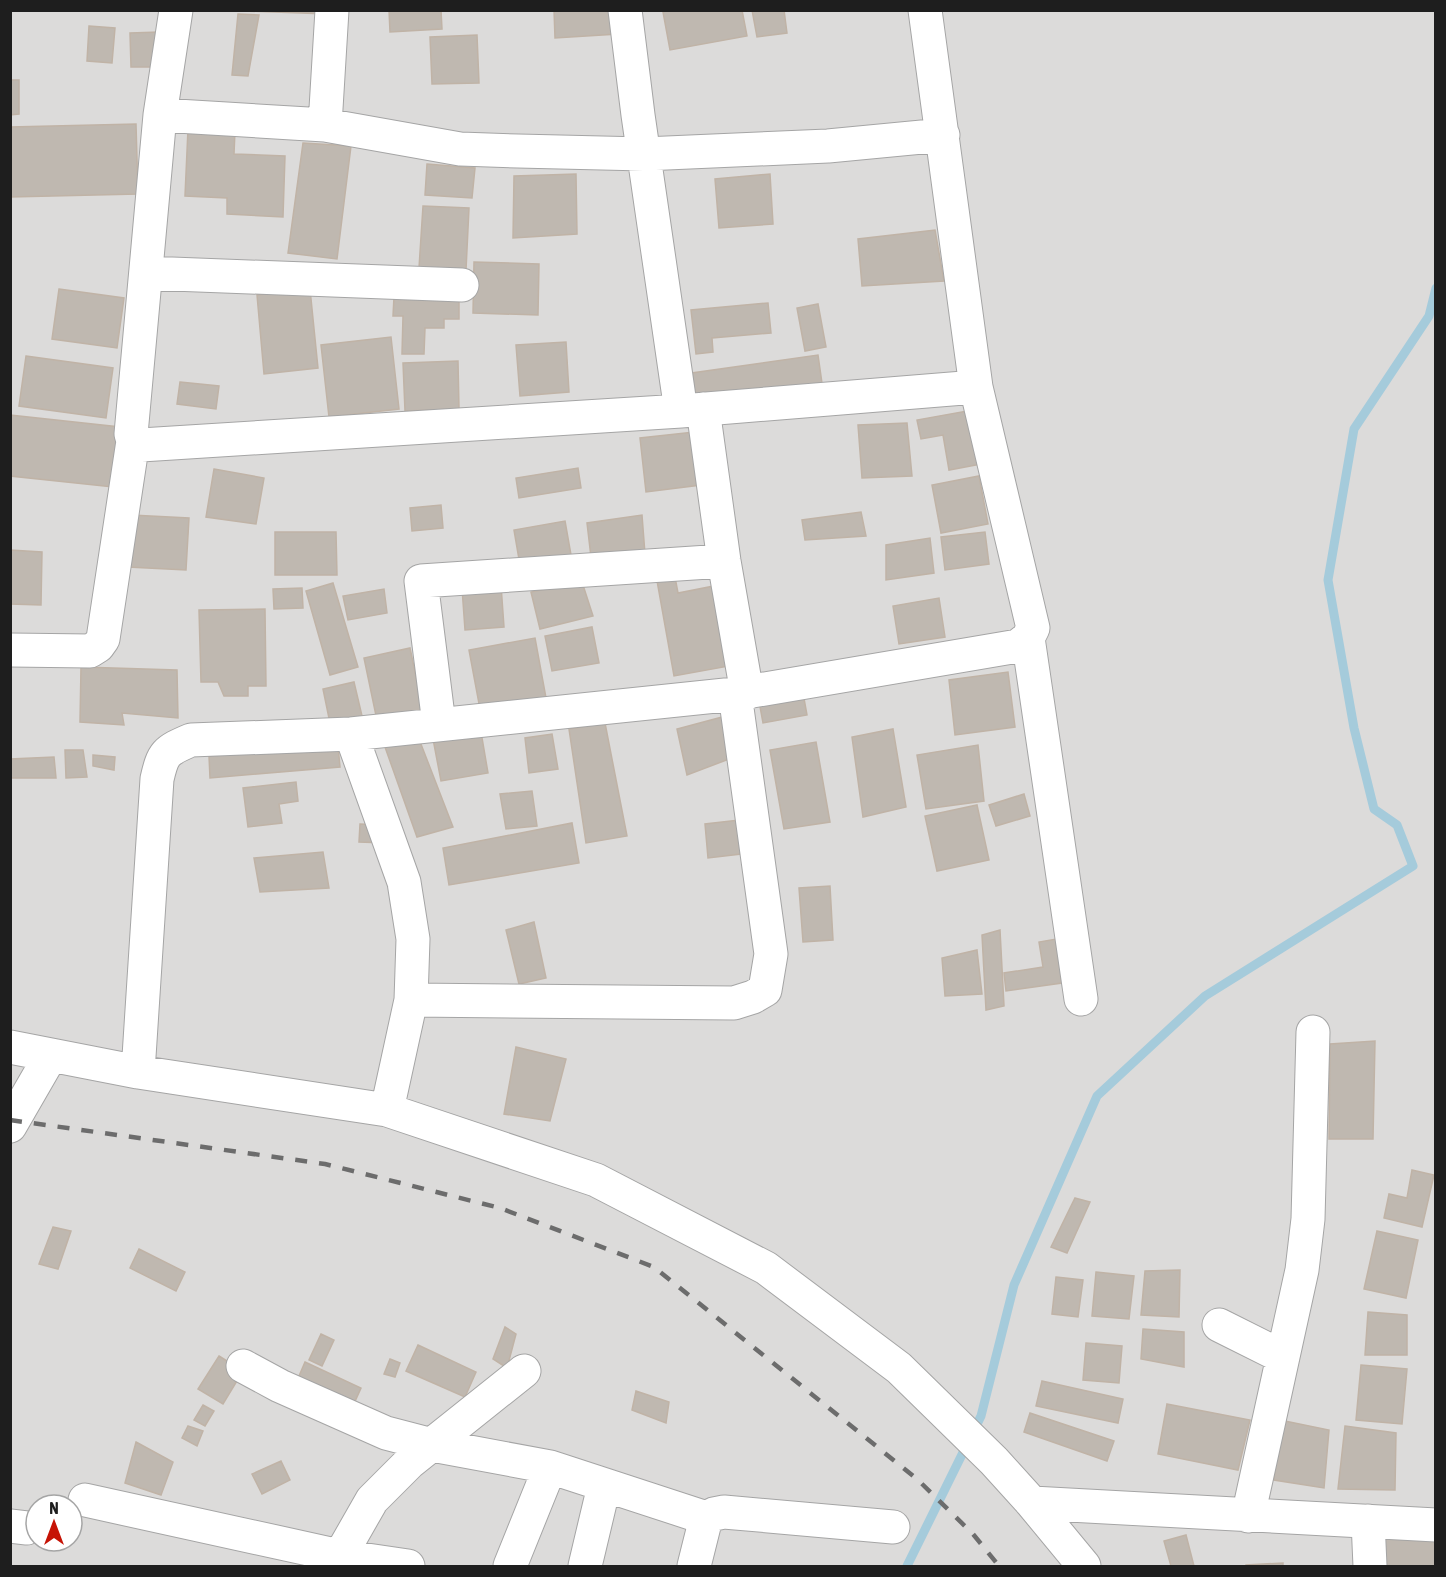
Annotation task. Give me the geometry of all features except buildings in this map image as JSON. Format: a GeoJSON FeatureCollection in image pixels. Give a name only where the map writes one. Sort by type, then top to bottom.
{"type":"FeatureCollection","features":[{"type":"Feature","properties":{"kind":"street"},"geometry":{"type":"LineString","coordinates":[[10,650],[90,651],[103,639],[133,441],[131,434],[160,115],[176,10]]}},
{"type":"Feature","properties":{"kind":"street"},"geometry":{"type":"LineString","coordinates":[[325,125],[332,10]]}},
{"type":"Feature","properties":{"kind":"street"},"geometry":{"type":"LineString","coordinates":[[411,1000],[734,1003],[753,997],[765,990],[771,954],[724,561],[692,410],[644,154],[625,10]]}},
{"type":"Feature","properties":{"kind":"street"},"geometry":{"type":"LineString","coordinates":[[138,1072],[156,779],[163,756],[177,746],[190,740],[351,734],[741,693],[1018,646],[1028,638],[1033,628],[976,387],[925,10]]}},
{"type":"Feature","properties":{"kind":"street"},"geometry":{"type":"LineString","coordinates":[[160,115],[325,125],[460,149],[644,154],[828,146],[943,135]]}},
{"type":"Feature","properties":{"kind":"street"},"geometry":{"type":"LineString","coordinates":[[146,273],[462,285]]}},
{"type":"Feature","properties":{"kind":"street"},"geometry":{"type":"LineString","coordinates":[[133,441],[141,445],[692,410],[976,387]]}},
{"type":"Feature","properties":{"kind":"street"},"geometry":{"type":"LineString","coordinates":[[439,724],[421,582],[724,561]]}},
{"type":"Feature","properties":{"kind":"street"},"geometry":{"type":"LineString","coordinates":[[1028,638],[1081,999]]}},
{"type":"Feature","properties":{"kind":"street"},"geometry":{"type":"LineString","coordinates":[[351,734],[404,882],[413,939],[411,1000],[387,1110]]}},
{"type":"Feature","properties":{"kind":"street"},"geometry":{"type":"LineString","coordinates":[[1248,1515],[1302,1270],[1308,1218],[1312,1032]]}},
{"type":"Feature","properties":{"kind":"street"},"geometry":{"type":"LineString","coordinates":[[10,1047],[138,1072],[387,1110],[596,1180],[766,1268],[899,1368],[994,1461],[1084,1566]]}},
{"type":"Feature","properties":{"kind":"street"},"geometry":{"type":"LineString","coordinates":[[10,1126],[51,1055]]}},
{"type":"Feature","properties":{"kind":"street"},"geometry":{"type":"LineString","coordinates":[[1219,1325],[1283,1357]]}},
{"type":"Feature","properties":{"kind":"street"},"geometry":{"type":"LineString","coordinates":[[243,1366],[280,1386],[386,1433],[432,1445],[550,1467],[706,1518],[724,1512],[893,1527]]}},
{"type":"Feature","properties":{"kind":"street"},"geometry":{"type":"LineString","coordinates":[[340,1556],[372,1500],[410,1462],[524,1371]]}},
{"type":"Feature","properties":{"kind":"street"},"geometry":{"type":"LineString","coordinates":[[510,1566],[550,1467]]}},
{"type":"Feature","properties":{"kind":"street"},"geometry":{"type":"LineString","coordinates":[[585,1566],[604,1486]]}},
{"type":"Feature","properties":{"kind":"street"},"geometry":{"type":"LineString","coordinates":[[85,1500],[340,1556],[408,1566]]}},
{"type":"Feature","properties":{"kind":"street"},"geometry":{"type":"LineString","coordinates":[[1032,1503],[1436,1525]]}},
{"type":"Feature","properties":{"kind":"street"},"geometry":{"type":"LineString","coordinates":[[694,1566],[706,1518]]}},
{"type":"Feature","properties":{"kind":"street"},"geometry":{"type":"LineString","coordinates":[[1368,1521],[1370,1566]]}},
{"type":"Feature","properties":{"kind":"shaded area"},"geometry":{"type":"Polygon","coordinates":[[[11,11],[1435,11],[1435,1566],[11,1566],[11,11]]]}},
{"type":"Feature","properties":{"kind":"waterway"},"geometry":{"type":"LineString","coordinates":[[907,1566],[981,1416],[1014,1285],[1097,1096],[1205,996],[1413,866],[1397,825],[1374,809],[1354,728],[1328,580],[1354,429],[1429,316],[1436,288]]}},
{"type":"Feature","properties":{"kind":"railway"},"geometry":{"type":"LineString","coordinates":[[10,1120],[325,1164],[500,1208],[654,1267],[917,1479],[973,1534],[999,1566]]}}]}
